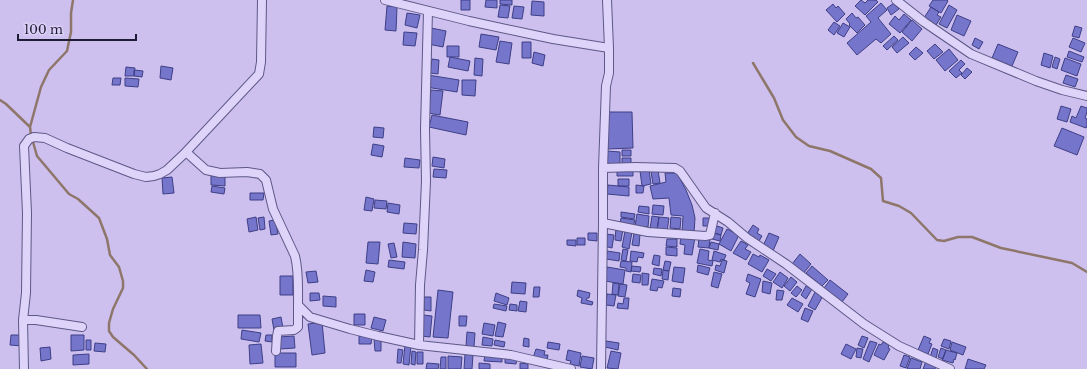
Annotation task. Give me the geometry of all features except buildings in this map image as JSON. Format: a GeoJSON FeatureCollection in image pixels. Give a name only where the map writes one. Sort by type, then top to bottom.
{"type":"FeatureCollection","features":[{"type":"Feature","properties":{"kind":"street"},"geometry":{"type":"LineString","coordinates":[[24,369],[23,320],[26,293],[27,212],[24,146],[29,139],[34,137],[45,138],[134,174],[146,177],[160,174],[167,170],[260,74],[262,0]]}},
{"type":"Feature","properties":{"kind":"street"},"geometry":{"type":"LineString","coordinates":[[385,0],[537,36],[609,48]]}},
{"type":"Feature","properties":{"kind":"street"},"geometry":{"type":"LineString","coordinates":[[600,369],[603,168],[606,86],[609,73],[607,0]]}},
{"type":"Feature","properties":{"kind":"street"},"geometry":{"type":"LineString","coordinates":[[896,0],[924,22],[971,54],[1036,81],[1062,90],[1087,96]]}},
{"type":"Feature","properties":{"kind":"street"},"geometry":{"type":"LineString","coordinates":[[419,345],[420,285],[426,181],[425,129],[428,11]]}},
{"type":"Feature","properties":{"kind":"street"},"geometry":{"type":"LineString","coordinates":[[186,152],[206,170],[220,174],[247,172],[260,174],[266,180],[273,209],[295,256],[298,273],[298,327],[294,330],[278,331],[276,351]]}},
{"type":"Feature","properties":{"kind":"street"},"geometry":{"type":"LineString","coordinates":[[603,168],[675,168],[681,171],[706,208],[828,296],[864,324],[900,346],[950,369]]}},
{"type":"Feature","properties":{"kind":"street"},"geometry":{"type":"LineString","coordinates":[[603,223],[648,232],[710,236],[714,213]]}},
{"type":"Feature","properties":{"kind":"street"},"geometry":{"type":"LineString","coordinates":[[298,305],[310,317],[419,345],[511,355],[571,369]]}},
{"type":"Feature","properties":{"kind":"street"},"geometry":{"type":"LineString","coordinates":[[23,320],[36,320],[82,327]]}},
{"type":"Feature","properties":{"kind":"waterway"},"geometry":{"type":"LineString","coordinates":[[73,0],[71,32],[67,51],[49,70],[41,87],[30,127],[31,135],[37,156],[69,194],[78,199],[99,218],[107,239],[110,255],[119,267],[123,281],[123,288],[113,309],[109,323],[109,331],[113,337],[134,355],[147,369]]}},
{"type":"Feature","properties":{"kind":"waterway"},"geometry":{"type":"LineString","coordinates":[[753,63],[774,98],[783,120],[796,137],[809,146],[830,151],[871,169],[881,178],[883,201],[899,206],[911,213],[937,240],[944,241],[958,237],[972,237],[1001,248],[1072,263],[1087,272]]}},
{"type":"Feature","properties":{"kind":"waterway"},"geometry":{"type":"LineString","coordinates":[[0,100],[30,127]]}}]}
